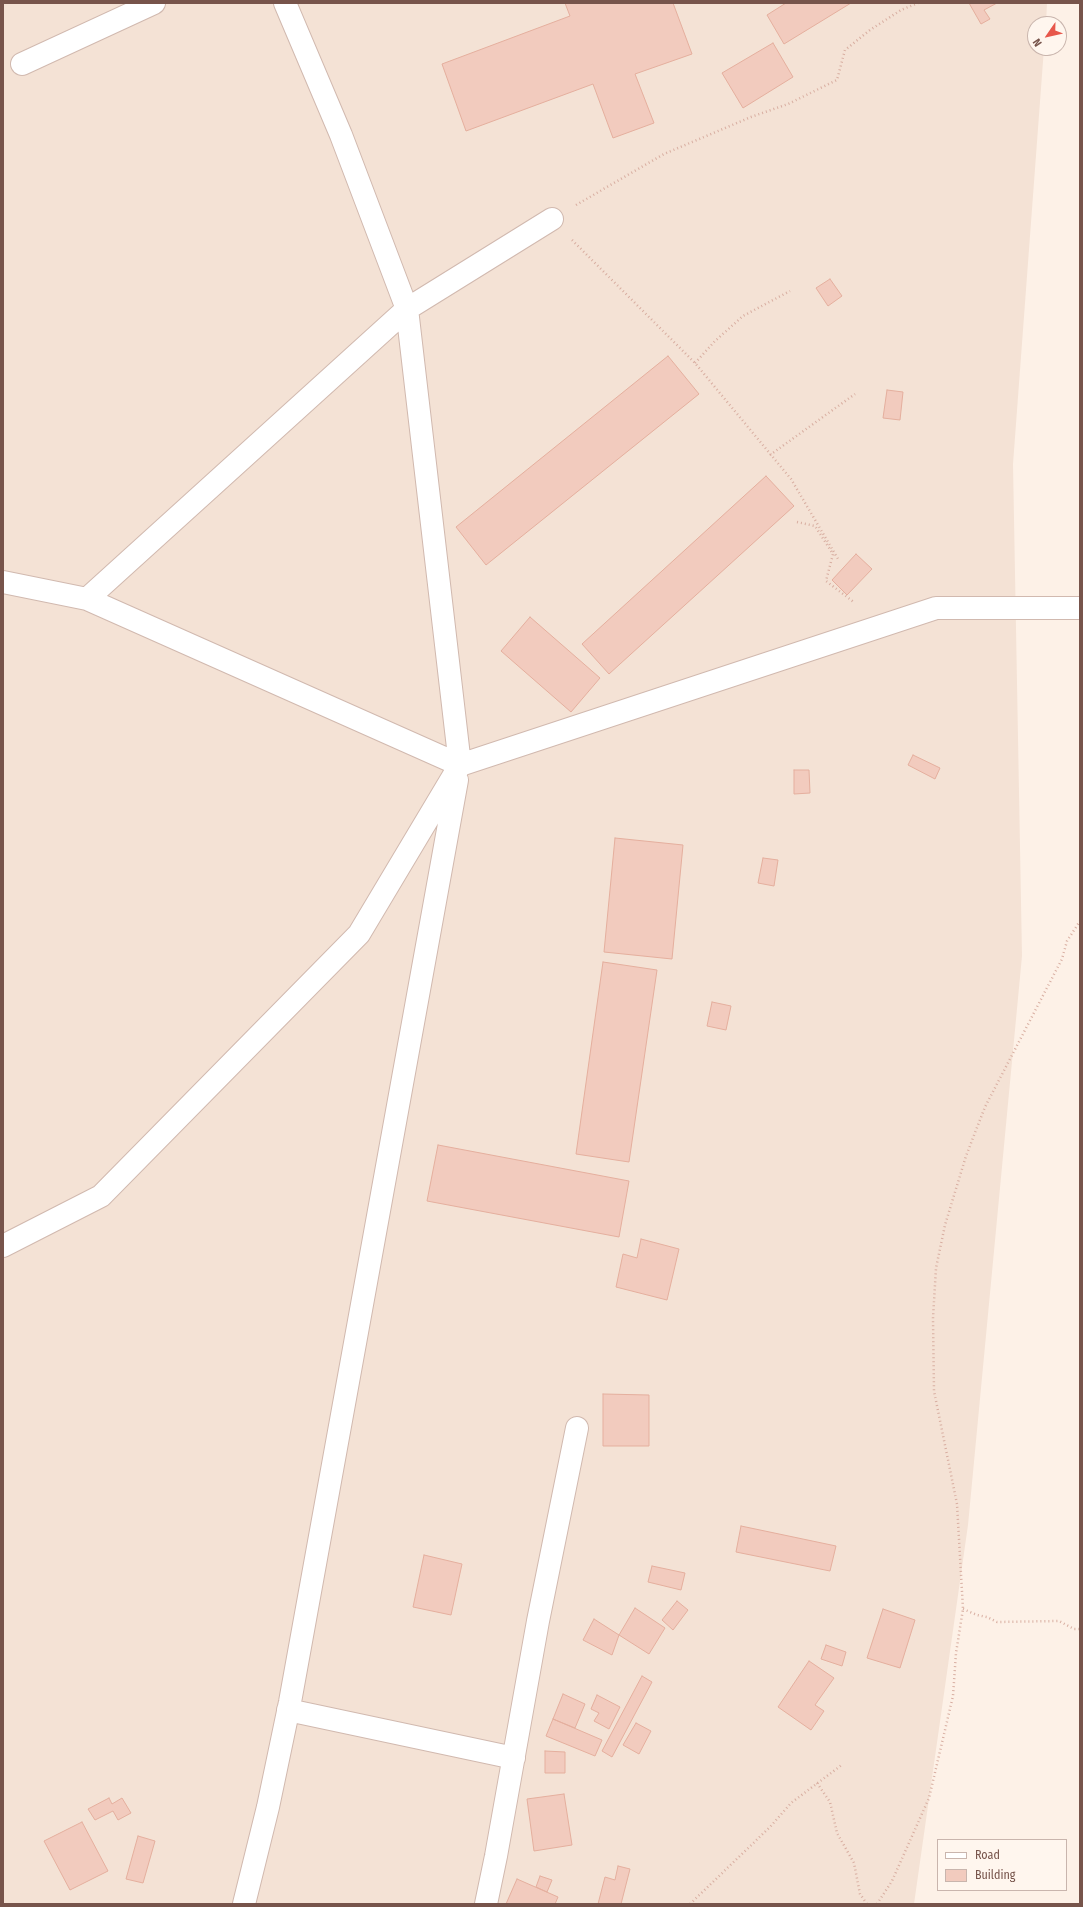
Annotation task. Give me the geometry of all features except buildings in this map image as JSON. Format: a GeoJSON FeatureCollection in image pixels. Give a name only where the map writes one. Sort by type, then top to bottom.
{"type":"FeatureCollection","features":[{"type":"Feature","properties":{"kind":"street"},"geometry":{"type":"LineString","coordinates":[[22,64],[154,3]]}},
{"type":"Feature","properties":{"kind":"street"},"geometry":{"type":"LineString","coordinates":[[244,1904],[268,1807],[288,1710],[460,765],[407,309],[341,134],[286,3]]}},
{"type":"Feature","properties":{"kind":"street"},"geometry":{"type":"LineString","coordinates":[[86,599],[407,309],[552,219]]}},
{"type":"Feature","properties":{"kind":"street"},"geometry":{"type":"LineString","coordinates":[[3,582],[86,599],[460,765]]}},
{"type":"Feature","properties":{"kind":"street"},"geometry":{"type":"LineString","coordinates":[[3,1246],[101,1196],[359,934],[460,765],[936,608],[1080,608]]}},
{"type":"Feature","properties":{"kind":"street"},"geometry":{"type":"LineString","coordinates":[[486,1904],[538,1621],[577,1428]]}},
{"type":"Feature","properties":{"kind":"street"},"geometry":{"type":"LineString","coordinates":[[288,1710],[514,1758]]}},
{"type":"Feature","properties":{"kind":"path"},"geometry":{"type":"LineString","coordinates":[[838,559],[791,479],[695,363],[552,219],[664,154],[751,116],[788,104],[837,80],[845,50],[870,30],[901,10],[918,3]]}},
{"type":"Feature","properties":{"kind":"path"},"geometry":{"type":"LineString","coordinates":[[695,363],[715,341],[743,316],[790,291]]}},
{"type":"Feature","properties":{"kind":"path"},"geometry":{"type":"LineString","coordinates":[[770,455],[855,394]]}},
{"type":"Feature","properties":{"kind":"path"},"geometry":{"type":"LineString","coordinates":[[798,522],[815,526],[833,554],[826,581],[854,603],[862,604]]}},
{"type":"Feature","properties":{"kind":"path"},"geometry":{"type":"LineString","coordinates":[[877,1904],[892,1881],[930,1798],[952,1696],[956,1653],[963,1609],[957,1504],[934,1391],[933,1318],[936,1268],[945,1225],[966,1156],[985,1107],[1062,959],[1067,941],[1080,921]]}},
{"type":"Feature","properties":{"kind":"path"},"geometry":{"type":"LineString","coordinates":[[963,1609],[977,1616],[987,1617],[997,1622],[1059,1621],[1074,1629],[1080,1629]]}},
{"type":"Feature","properties":{"kind":"path"},"geometry":{"type":"LineString","coordinates":[[690,1904],[770,1827],[791,1803],[843,1764]]}},
{"type":"Feature","properties":{"kind":"path"},"geometry":{"type":"LineString","coordinates":[[817,1784],[830,1802],[837,1833],[854,1863],[860,1894],[867,1904]]}},
{"type":"Feature","properties":{"kind":"shaded area"},"geometry":{"type":"Polygon","coordinates":[[[3,3],[1047,3],[1046,16],[1027,16],[1027,56],[1043,56],[1013,464],[1022,956],[968,1525],[914,1904],[3,1904],[3,3]]]}}]}
